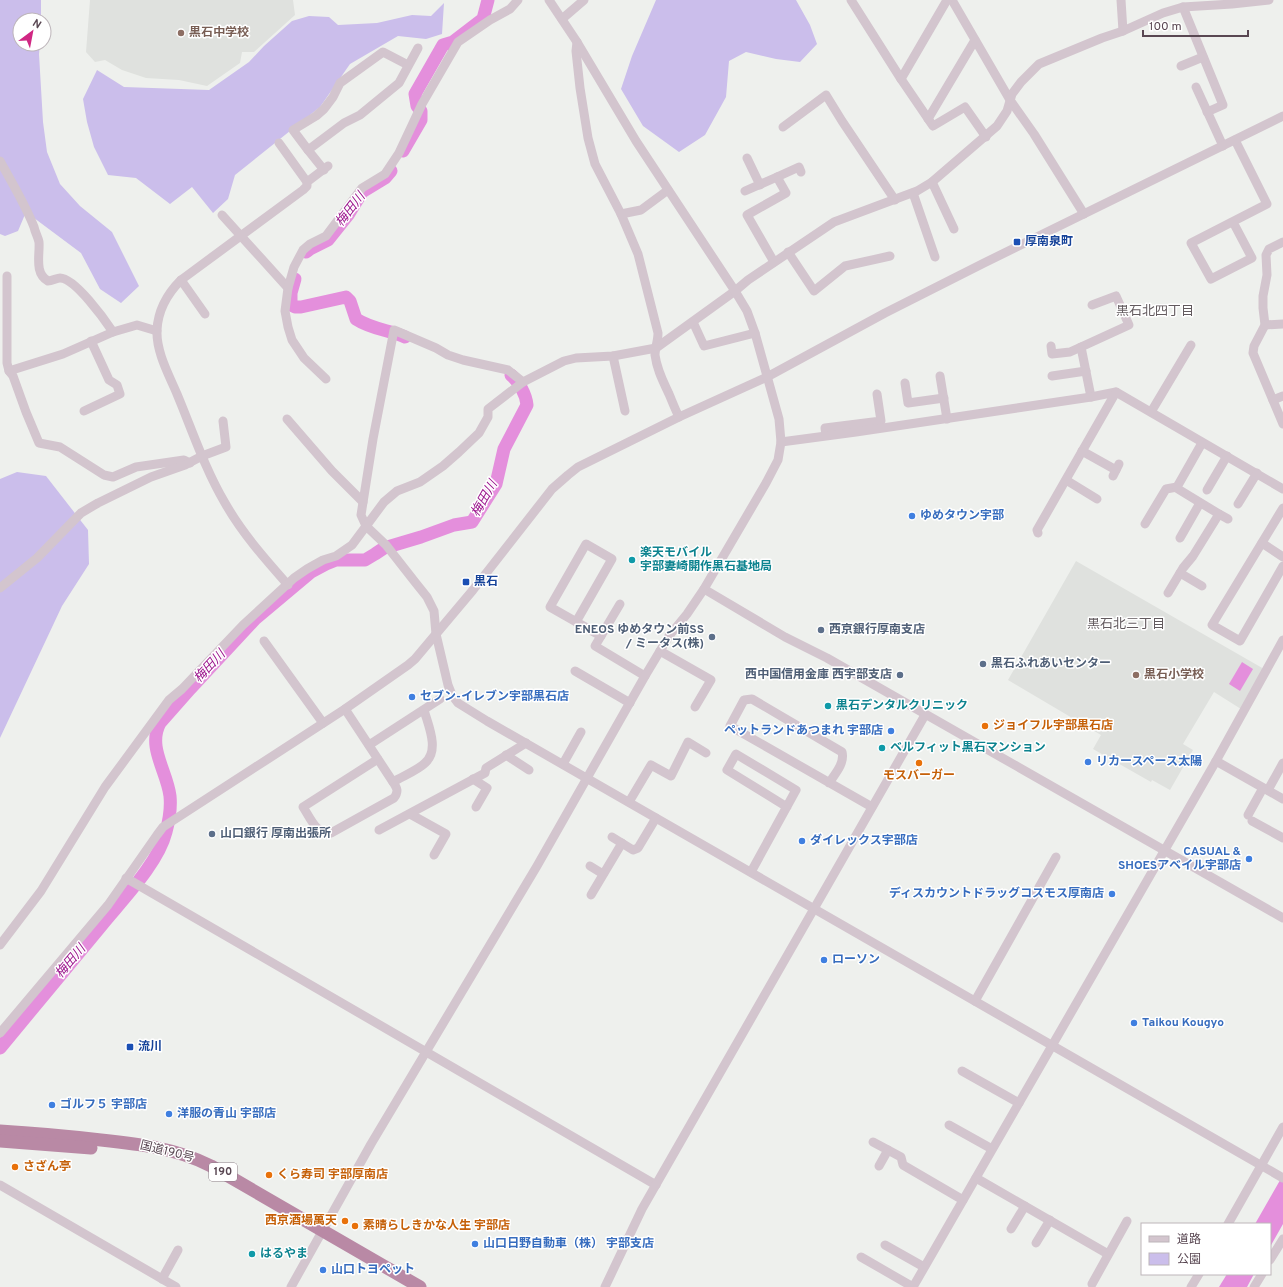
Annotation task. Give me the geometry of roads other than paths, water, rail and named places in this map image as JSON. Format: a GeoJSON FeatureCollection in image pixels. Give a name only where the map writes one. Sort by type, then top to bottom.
{"type":"FeatureCollection","features":[{"type":"Feature","properties":{"kind":"highway","name":"国道190号"},"geometry":{"type":"LineString","coordinates":[[0,1131],[138,1144],[185,1154],[211,1166],[322,1232],[409,1287]]}},
{"type":"Feature","properties":{"kind":"highway","name":"国道190号"},"geometry":{"type":"LineString","coordinates":[[0,1141],[153,1153],[183,1160],[215,1175],[322,1232],[420,1287]]}},
{"type":"Feature","properties":{"kind":"street"},"geometry":{"type":"LineString","coordinates":[[326,379],[304,358],[292,340],[288,327],[285,311],[288,288],[294,267],[303,250],[310,244],[326,236],[362,188],[385,174],[399,153],[419,110],[458,42],[490,20],[510,9],[518,0]]}},
{"type":"Feature","properties":{"kind":"street"},"geometry":{"type":"LineString","coordinates":[[291,1287],[372,1144],[537,866],[645,676],[669,636],[687,614],[704,589],[778,460],[781,442],[779,419],[755,332],[747,311],[636,141],[577,42],[549,0]]}},
{"type":"Feature","properties":{"kind":"street"},"geometry":{"type":"LineString","coordinates":[[851,0],[933,126],[965,107],[986,137]]}},
{"type":"Feature","properties":{"kind":"street"},"geometry":{"type":"LineString","coordinates":[[901,79],[947,0]]}},
{"type":"Feature","properties":{"kind":"street"},"geometry":{"type":"LineString","coordinates":[[952,0],[1010,100],[1034,134],[1084,214]]}},
{"type":"Feature","properties":{"kind":"street"},"geometry":{"type":"LineString","coordinates":[[1122,0],[1123,31]]}},
{"type":"Feature","properties":{"kind":"street"},"geometry":{"type":"LineString","coordinates":[[0,945],[41,891],[105,787],[169,700],[182,689],[243,625],[294,578],[322,560],[336,556],[352,545],[384,502],[397,491],[420,482],[443,466],[459,452],[479,433],[488,417],[488,409],[520,384],[564,361],[576,358],[613,356],[656,348],[748,280],[834,222],[913,193],[932,182],[997,126],[1007,112],[1012,94],[1021,82],[1040,64],[1102,38],[1123,31],[1163,13],[1183,7],[1269,0]]}},
{"type":"Feature","properties":{"kind":"street"},"geometry":{"type":"LineString","coordinates":[[562,19],[582,1]]}},
{"type":"Feature","properties":{"kind":"street"},"geometry":{"type":"LineString","coordinates":[[1183,7],[1224,105],[1208,112]]}},
{"type":"Feature","properties":{"kind":"street"},"geometry":{"type":"LineString","coordinates":[[928,119],[974,40]]}},
{"type":"Feature","properties":{"kind":"street"},"geometry":{"type":"LineString","coordinates":[[577,42],[576,51],[578,69],[588,138],[595,164],[621,214],[638,254],[658,333],[655,353],[660,378],[669,393],[679,417]]}},
{"type":"Feature","properties":{"kind":"street"},"geometry":{"type":"LineString","coordinates":[[308,150],[344,123],[360,115],[399,83],[418,48]]}},
{"type":"Feature","properties":{"kind":"street"},"geometry":{"type":"LineString","coordinates":[[288,585],[242,530],[224,502],[202,456],[162,357],[157,331],[159,315],[171,290],[181,280],[304,190],[307,186],[307,182],[326,168],[308,150],[293,130],[316,116],[324,108],[334,97],[340,83],[383,52],[408,65]]}},
{"type":"Feature","properties":{"kind":"street"},"geometry":{"type":"LineString","coordinates":[[1181,66],[1203,56]]}},
{"type":"Feature","properties":{"kind":"street"},"geometry":{"type":"LineString","coordinates":[[1196,87],[1223,146]]}},
{"type":"Feature","properties":{"kind":"street"},"geometry":{"type":"LineString","coordinates":[[783,127],[826,95],[895,200]]}},
{"type":"Feature","properties":{"kind":"street"},"geometry":{"type":"LineString","coordinates":[[0,1033],[108,905],[134,883],[163,827],[345,709],[415,659],[473,590],[552,489],[578,467],[679,417],[767,377],[885,313],[1283,116]]}},
{"type":"Feature","properties":{"kind":"street"},"geometry":{"type":"LineString","coordinates":[[1233,222],[1252,258],[1211,280],[1191,243],[1267,204],[1235,140]]}},
{"type":"Feature","properties":{"kind":"street"},"geometry":{"type":"LineString","coordinates":[[279,143],[307,182]]}},
{"type":"Feature","properties":{"kind":"street"},"geometry":{"type":"LineString","coordinates":[[747,158],[760,185]]}},
{"type":"Feature","properties":{"kind":"street"},"geometry":{"type":"LineString","coordinates":[[0,162],[27,209],[39,241],[39,270],[41,275],[48,281],[60,278],[66,280],[78,289],[114,332]]}},
{"type":"Feature","properties":{"kind":"street"},"geometry":{"type":"LineString","coordinates":[[745,191],[799,167],[801,172]]}},
{"type":"Feature","properties":{"kind":"street"},"geometry":{"type":"LineString","coordinates":[[774,262],[747,215],[789,191],[778,176]]}},
{"type":"Feature","properties":{"kind":"street"},"geometry":{"type":"LineString","coordinates":[[932,182],[954,230]]}},
{"type":"Feature","properties":{"kind":"street"},"geometry":{"type":"LineString","coordinates":[[621,214],[641,210],[668,190]]}},
{"type":"Feature","properties":{"kind":"street"},"geometry":{"type":"LineString","coordinates":[[913,193],[935,257]]}},
{"type":"Feature","properties":{"kind":"street"},"geometry":{"type":"LineString","coordinates":[[222,215],[288,288]]}},
{"type":"Feature","properties":{"kind":"street"},"geometry":{"type":"LineString","coordinates":[[1283,242],[1269,249],[1266,255],[1267,275],[1262,308],[1265,325],[1254,346],[1253,353],[1283,424]]}},
{"type":"Feature","properties":{"kind":"street"},"geometry":{"type":"LineString","coordinates":[[788,252],[814,290],[845,266],[890,256]]}},
{"type":"Feature","properties":{"kind":"street"},"geometry":{"type":"LineString","coordinates":[[7,276],[7,363],[9,372],[13,376],[39,443],[60,448],[104,475],[113,477],[136,467],[184,460],[190,463]]}},
{"type":"Feature","properties":{"kind":"street"},"geometry":{"type":"LineString","coordinates":[[181,280],[205,314]]}},
{"type":"Feature","properties":{"kind":"street"},"geometry":{"type":"LineString","coordinates":[[1051,346],[1052,354],[1070,352],[1129,325],[1116,296],[1092,305]]}},
{"type":"Feature","properties":{"kind":"street"},"geometry":{"type":"LineString","coordinates":[[693,322],[704,346],[755,332]]}},
{"type":"Feature","properties":{"kind":"street"},"geometry":{"type":"LineString","coordinates":[[1265,325],[1283,324]]}},
{"type":"Feature","properties":{"kind":"street"},"geometry":{"type":"LineString","coordinates":[[9,372],[63,354],[114,332],[137,325],[157,331]]}},
{"type":"Feature","properties":{"kind":"street"},"geometry":{"type":"LineString","coordinates":[[520,384],[508,370],[463,360],[448,355],[436,348],[393,333],[373,439],[361,515],[366,526],[388,548],[426,597],[434,611],[436,634],[448,685],[452,695],[458,703],[471,712],[1281,1178]]}},
{"type":"Feature","properties":{"kind":"street"},"geometry":{"type":"LineString","coordinates":[[84,411],[120,394],[117,385],[109,380],[91,342]]}},
{"type":"Feature","properties":{"kind":"street"},"geometry":{"type":"LineString","coordinates":[[1151,412],[1191,345]]}},
{"type":"Feature","properties":{"kind":"street"},"geometry":{"type":"LineString","coordinates":[[1081,347],[1091,397]]}},
{"type":"Feature","properties":{"kind":"street"},"geometry":{"type":"LineString","coordinates":[[613,356],[625,411]]}},
{"type":"Feature","properties":{"kind":"street"},"geometry":{"type":"LineString","coordinates":[[1052,377],[1086,371]]}},
{"type":"Feature","properties":{"kind":"street"},"geometry":{"type":"LineString","coordinates":[[940,376],[947,419]]}},
{"type":"Feature","properties":{"kind":"street"},"geometry":{"type":"LineString","coordinates":[[905,383],[908,403],[944,398]]}},
{"type":"Feature","properties":{"kind":"street"},"geometry":{"type":"LineString","coordinates":[[781,442],[947,419],[1116,392],[1202,443],[1283,488]]}},
{"type":"Feature","properties":{"kind":"street"},"geometry":{"type":"LineString","coordinates":[[1038,533],[1037,530],[1116,392]]}},
{"type":"Feature","properties":{"kind":"street"},"geometry":{"type":"LineString","coordinates":[[826,435],[825,428],[881,421],[877,394]]}},
{"type":"Feature","properties":{"kind":"street"},"geometry":{"type":"LineString","coordinates":[[1273,400],[1283,396]]}},
{"type":"Feature","properties":{"kind":"street"},"geometry":{"type":"LineString","coordinates":[[287,419],[332,471],[363,502]]}},
{"type":"Feature","properties":{"kind":"street"},"geometry":{"type":"LineString","coordinates":[[0,588],[37,558],[81,513],[151,477],[190,463],[202,456],[226,447],[223,421]]}},
{"type":"Feature","properties":{"kind":"street"},"geometry":{"type":"LineString","coordinates":[[1145,524],[1166,489],[1177,486],[1202,443]]}},
{"type":"Feature","properties":{"kind":"street"},"geometry":{"type":"LineString","coordinates":[[1082,451],[1116,470]]}},
{"type":"Feature","properties":{"kind":"street"},"geometry":{"type":"LineString","coordinates":[[1207,490],[1227,456]]}},
{"type":"Feature","properties":{"kind":"street"},"geometry":{"type":"LineString","coordinates":[[1238,504],[1257,473]]}},
{"type":"Feature","properties":{"kind":"street"},"geometry":{"type":"LineString","coordinates":[[1066,480],[1097,499]]}},
{"type":"Feature","properties":{"kind":"street"},"geometry":{"type":"LineString","coordinates":[[1177,486],[1178,490],[1228,519]]}},
{"type":"Feature","properties":{"kind":"street"},"geometry":{"type":"LineString","coordinates":[[1180,538],[1200,503]]}},
{"type":"Feature","properties":{"kind":"street"},"geometry":{"type":"LineString","coordinates":[[1283,508],[1212,625],[1240,641],[1283,566]]}},
{"type":"Feature","properties":{"kind":"street"},"geometry":{"type":"LineString","coordinates":[[1168,592],[1193,556],[1219,514]]}},
{"type":"Feature","properties":{"kind":"street"},"geometry":{"type":"LineString","coordinates":[[1262,543],[1283,557]]}},
{"type":"Feature","properties":{"kind":"street"},"geometry":{"type":"LineString","coordinates":[[576,622],[612,559],[586,544],[550,607],[576,622],[601,636]]}},
{"type":"Feature","properties":{"kind":"street"},"geometry":{"type":"LineString","coordinates":[[1180,573],[1202,586]]}},
{"type":"Feature","properties":{"kind":"street"},"geometry":{"type":"LineString","coordinates":[[704,589],[785,637],[827,658],[1283,918]]}},
{"type":"Feature","properties":{"kind":"street"},"geometry":{"type":"LineString","coordinates":[[620,604],[595,646],[645,676]]}},
{"type":"Feature","properties":{"kind":"street"},"geometry":{"type":"LineString","coordinates":[[861,1257],[913,1287],[1216,761],[1283,640]]}},
{"type":"Feature","properties":{"kind":"street"},"geometry":{"type":"LineString","coordinates":[[264,641],[323,723]]}},
{"type":"Feature","properties":{"kind":"street"},"geometry":{"type":"LineString","coordinates":[[660,651],[711,680],[695,707]]}},
{"type":"Feature","properties":{"kind":"street"},"geometry":{"type":"LineString","coordinates":[[575,671],[630,703]]}},
{"type":"Feature","properties":{"kind":"street"},"geometry":{"type":"LineString","coordinates":[[369,745],[440,699]]}},
{"type":"Feature","properties":{"kind":"street"},"geometry":{"type":"LineString","coordinates":[[829,783],[842,762],[842,752],[752,699],[744,700],[730,726],[829,783],[872,807]]}},
{"type":"Feature","properties":{"kind":"street"},"geometry":{"type":"LineString","coordinates":[[345,709],[369,745],[398,790],[394,798],[331,833],[323,833],[317,829],[303,807],[378,759]]}},
{"type":"Feature","properties":{"kind":"street"},"geometry":{"type":"LineString","coordinates":[[393,782],[426,763],[430,757],[433,748],[424,710]]}},
{"type":"Feature","properties":{"kind":"street"},"geometry":{"type":"LineString","coordinates":[[609,1286],[642,1209],[925,715]]}},
{"type":"Feature","properties":{"kind":"street"},"geometry":{"type":"LineString","coordinates":[[562,764],[581,731]]}},
{"type":"Feature","properties":{"kind":"street"},"geometry":{"type":"LineString","coordinates":[[629,802],[651,765],[671,776],[688,742],[706,754]]}},
{"type":"Feature","properties":{"kind":"street"},"geometry":{"type":"LineString","coordinates":[[379,830],[485,773],[486,768],[526,743]]}},
{"type":"Feature","properties":{"kind":"street"},"geometry":{"type":"LineString","coordinates":[[751,872],[787,807],[796,790],[736,754],[727,770],[787,807]]}},
{"type":"Feature","properties":{"kind":"street"},"geometry":{"type":"LineString","coordinates":[[506,756],[529,770]]}},
{"type":"Feature","properties":{"kind":"street"},"geometry":{"type":"LineString","coordinates":[[1216,761],[1283,799]]}},
{"type":"Feature","properties":{"kind":"street"},"geometry":{"type":"LineString","coordinates":[[1283,763],[1266,789],[1250,818],[1283,838]]}},
{"type":"Feature","properties":{"kind":"street"},"geometry":{"type":"LineString","coordinates":[[473,779],[487,788],[476,807]]}},
{"type":"Feature","properties":{"kind":"street"},"geometry":{"type":"LineString","coordinates":[[410,814],[446,834],[434,855]]}},
{"type":"Feature","properties":{"kind":"street"},"geometry":{"type":"LineString","coordinates":[[612,837],[633,850],[638,848],[656,818]]}},
{"type":"Feature","properties":{"kind":"street"},"geometry":{"type":"LineString","coordinates":[[591,895],[622,843]]}},
{"type":"Feature","properties":{"kind":"street"},"geometry":{"type":"LineString","coordinates":[[975,1001],[1056,857]]}},
{"type":"Feature","properties":{"kind":"street"},"geometry":{"type":"LineString","coordinates":[[590,866],[604,874]]}},
{"type":"Feature","properties":{"kind":"street"},"geometry":{"type":"LineString","coordinates":[[134,883],[656,1185]]}},
{"type":"Feature","properties":{"kind":"street"},"geometry":{"type":"LineString","coordinates":[[962,1071],[1019,1103]]}},
{"type":"Feature","properties":{"kind":"street"},"geometry":{"type":"LineString","coordinates":[[949,1125],[992,1149]]}},
{"type":"Feature","properties":{"kind":"street"},"geometry":{"type":"LineString","coordinates":[[1229,1223],[1283,1127]]}},
{"type":"Feature","properties":{"kind":"street"},"geometry":{"type":"LineString","coordinates":[[874,1142],[901,1157],[903,1165],[963,1200]]}},
{"type":"Feature","properties":{"kind":"street"},"geometry":{"type":"LineString","coordinates":[[879,1166],[888,1150]]}},
{"type":"Feature","properties":{"kind":"street"},"geometry":{"type":"LineString","coordinates":[[976,1178],[1108,1254]]}},
{"type":"Feature","properties":{"kind":"street"},"geometry":{"type":"LineString","coordinates":[[0,1185],[176,1287]]}},
{"type":"Feature","properties":{"kind":"street"},"geometry":{"type":"LineString","coordinates":[[1011,1229],[1024,1206]]}},
{"type":"Feature","properties":{"kind":"street"},"geometry":{"type":"LineString","coordinates":[[1036,1243],[1050,1220]]}},
{"type":"Feature","properties":{"kind":"street"},"geometry":{"type":"LineString","coordinates":[[1092,1284],[1127,1220]]}},
{"type":"Feature","properties":{"kind":"street"},"geometry":{"type":"LineString","coordinates":[[1271,1258],[1283,1239]]}},
{"type":"Feature","properties":{"kind":"street"},"geometry":{"type":"LineString","coordinates":[[885,1245],[924,1267]]}},
{"type":"Feature","properties":{"kind":"street"},"geometry":{"type":"LineString","coordinates":[[162,1279],[178,1250]]}},
{"type":"Feature","properties":{"kind":"street"},"geometry":{"type":"LineString","coordinates":[[1192,1287],[1198,1275]]}},
{"type":"Feature","properties":{"kind":"street"},"geometry":{"type":"LineString","coordinates":[[1254,1287],[1261,1275]]}},
{"type":"Feature","properties":{"kind":"waterway","name":"梅田川"},"geometry":{"type":"LineString","coordinates":[[403,151],[421,120],[421,111],[417,106],[415,94],[443,45],[453,42],[483,19],[488,0]]}},
{"type":"Feature","properties":{"kind":"waterway","name":"梅田川"},"geometry":{"type":"LineString","coordinates":[[306,252],[328,240],[348,215],[362,192],[385,178],[391,171]]}},
{"type":"Feature","properties":{"kind":"waterway","name":"梅田川"},"geometry":{"type":"LineString","coordinates":[[295,279],[291,293],[291,305],[301,307],[346,297],[350,301],[356,319],[368,325],[405,337]]}},
{"type":"Feature","properties":{"kind":"waterway","name":"梅田川"},"geometry":{"type":"LineString","coordinates":[[0,1048],[138,881],[155,857],[162,844],[168,823],[170,796],[157,750],[156,741],[160,723],[255,619],[311,572],[336,560],[365,560],[384,548],[454,525],[472,522],[496,484],[504,449],[527,405],[522,388],[511,375]]}},
{"type":"Feature","properties":{"kind":"place","name":"黒石中学校"},"geometry":{"type":"Point","coordinates":[181,33]}},
{"type":"Feature","properties":{"kind":"place","name":"厚南泉町"},"geometry":{"type":"Point","coordinates":[1017,242]}},
{"type":"Feature","properties":{"kind":"place","name":"ゆめタウン宇部"},"geometry":{"type":"Point","coordinates":[912,516]}},
{"type":"Feature","properties":{"kind":"place","name":"楽天モバイル 宇部妻崎開作黒石基地局"},"geometry":{"type":"Point","coordinates":[632,560]}},
{"type":"Feature","properties":{"kind":"place","name":"黒石"},"geometry":{"type":"Point","coordinates":[466,582]}},
{"type":"Feature","properties":{"kind":"place","name":"西京銀行厚南支店"},"geometry":{"type":"Point","coordinates":[821,630]}},
{"type":"Feature","properties":{"kind":"place","name":"ENEOS ゆめタウン前SS / ミータス(株)"},"geometry":{"type":"Point","coordinates":[712,637]}},
{"type":"Feature","properties":{"kind":"place","name":"黒石ふれあいセンター"},"geometry":{"type":"Point","coordinates":[983,664]}},
{"type":"Feature","properties":{"kind":"place","name":"西中国信用金庫 西宇部支店"},"geometry":{"type":"Point","coordinates":[900,675]}},
{"type":"Feature","properties":{"kind":"place","name":"黒石小学校"},"geometry":{"type":"Point","coordinates":[1136,675]}},
{"type":"Feature","properties":{"kind":"place","name":"セブン-イレブン宇部黒石店"},"geometry":{"type":"Point","coordinates":[412,697]}},
{"type":"Feature","properties":{"kind":"place","name":"黒石デンタルクリニック"},"geometry":{"type":"Point","coordinates":[828,706]}},
{"type":"Feature","properties":{"kind":"place","name":"ジョイフル宇部黒石店"},"geometry":{"type":"Point","coordinates":[985,726]}},
{"type":"Feature","properties":{"kind":"place","name":"ペットランドあつまれ 宇部店"},"geometry":{"type":"Point","coordinates":[891,731]}},
{"type":"Feature","properties":{"kind":"place","name":"ベルフィット黒石マンション"},"geometry":{"type":"Point","coordinates":[882,748]}},
{"type":"Feature","properties":{"kind":"place","name":"リカースペース太陽"},"geometry":{"type":"Point","coordinates":[1088,762]}},
{"type":"Feature","properties":{"kind":"place","name":"モスバーガー"},"geometry":{"type":"Point","coordinates":[919,763]}},
{"type":"Feature","properties":{"kind":"place","name":"山口銀行 厚南出張所"},"geometry":{"type":"Point","coordinates":[212,834]}},
{"type":"Feature","properties":{"kind":"place","name":"ダイレックス宇部店"},"geometry":{"type":"Point","coordinates":[802,841]}},
{"type":"Feature","properties":{"kind":"place","name":"CASUAL & SHOESアベイル宇部店"},"geometry":{"type":"Point","coordinates":[1249,859]}},
{"type":"Feature","properties":{"kind":"place","name":"ディスカウントドラッグコスモス厚南店"},"geometry":{"type":"Point","coordinates":[1112,894]}},
{"type":"Feature","properties":{"kind":"place","name":"ローソン"},"geometry":{"type":"Point","coordinates":[824,960]}},
{"type":"Feature","properties":{"kind":"place","name":"Taikou Kougyo"},"geometry":{"type":"Point","coordinates":[1134,1023]}},
{"type":"Feature","properties":{"kind":"place","name":"流川"},"geometry":{"type":"Point","coordinates":[130,1047]}},
{"type":"Feature","properties":{"kind":"place","name":"ゴルフ５ 宇部店"},"geometry":{"type":"Point","coordinates":[52,1105]}},
{"type":"Feature","properties":{"kind":"place","name":"洋服の青山 宇部店"},"geometry":{"type":"Point","coordinates":[169,1114]}},
{"type":"Feature","properties":{"kind":"place","name":"さざん亭"},"geometry":{"type":"Point","coordinates":[15,1167]}},
{"type":"Feature","properties":{"kind":"place","name":"くら寿司 宇部厚南店"},"geometry":{"type":"Point","coordinates":[269,1175]}},
{"type":"Feature","properties":{"kind":"place","name":"西京酒場萬天"},"geometry":{"type":"Point","coordinates":[345,1221]}},
{"type":"Feature","properties":{"kind":"place","name":"素晴らしきかな人生 宇部店"},"geometry":{"type":"Point","coordinates":[355,1226]}},
{"type":"Feature","properties":{"kind":"place","name":"山口日野自動車（株） 宇部支店"},"geometry":{"type":"Point","coordinates":[475,1244]}},
{"type":"Feature","properties":{"kind":"place","name":"はるやま"},"geometry":{"type":"Point","coordinates":[252,1254]}},
{"type":"Feature","properties":{"kind":"place","name":"山口トヨペット"},"geometry":{"type":"Point","coordinates":[323,1270]}},
{"type":"Feature","properties":{"kind":"district","name":"黒石北四丁目"},"geometry":{"type":"Point","coordinates":[1155,312]}},
{"type":"Feature","properties":{"kind":"district","name":"黒石北三丁目"},"geometry":{"type":"Point","coordinates":[1126,625]}}]}
